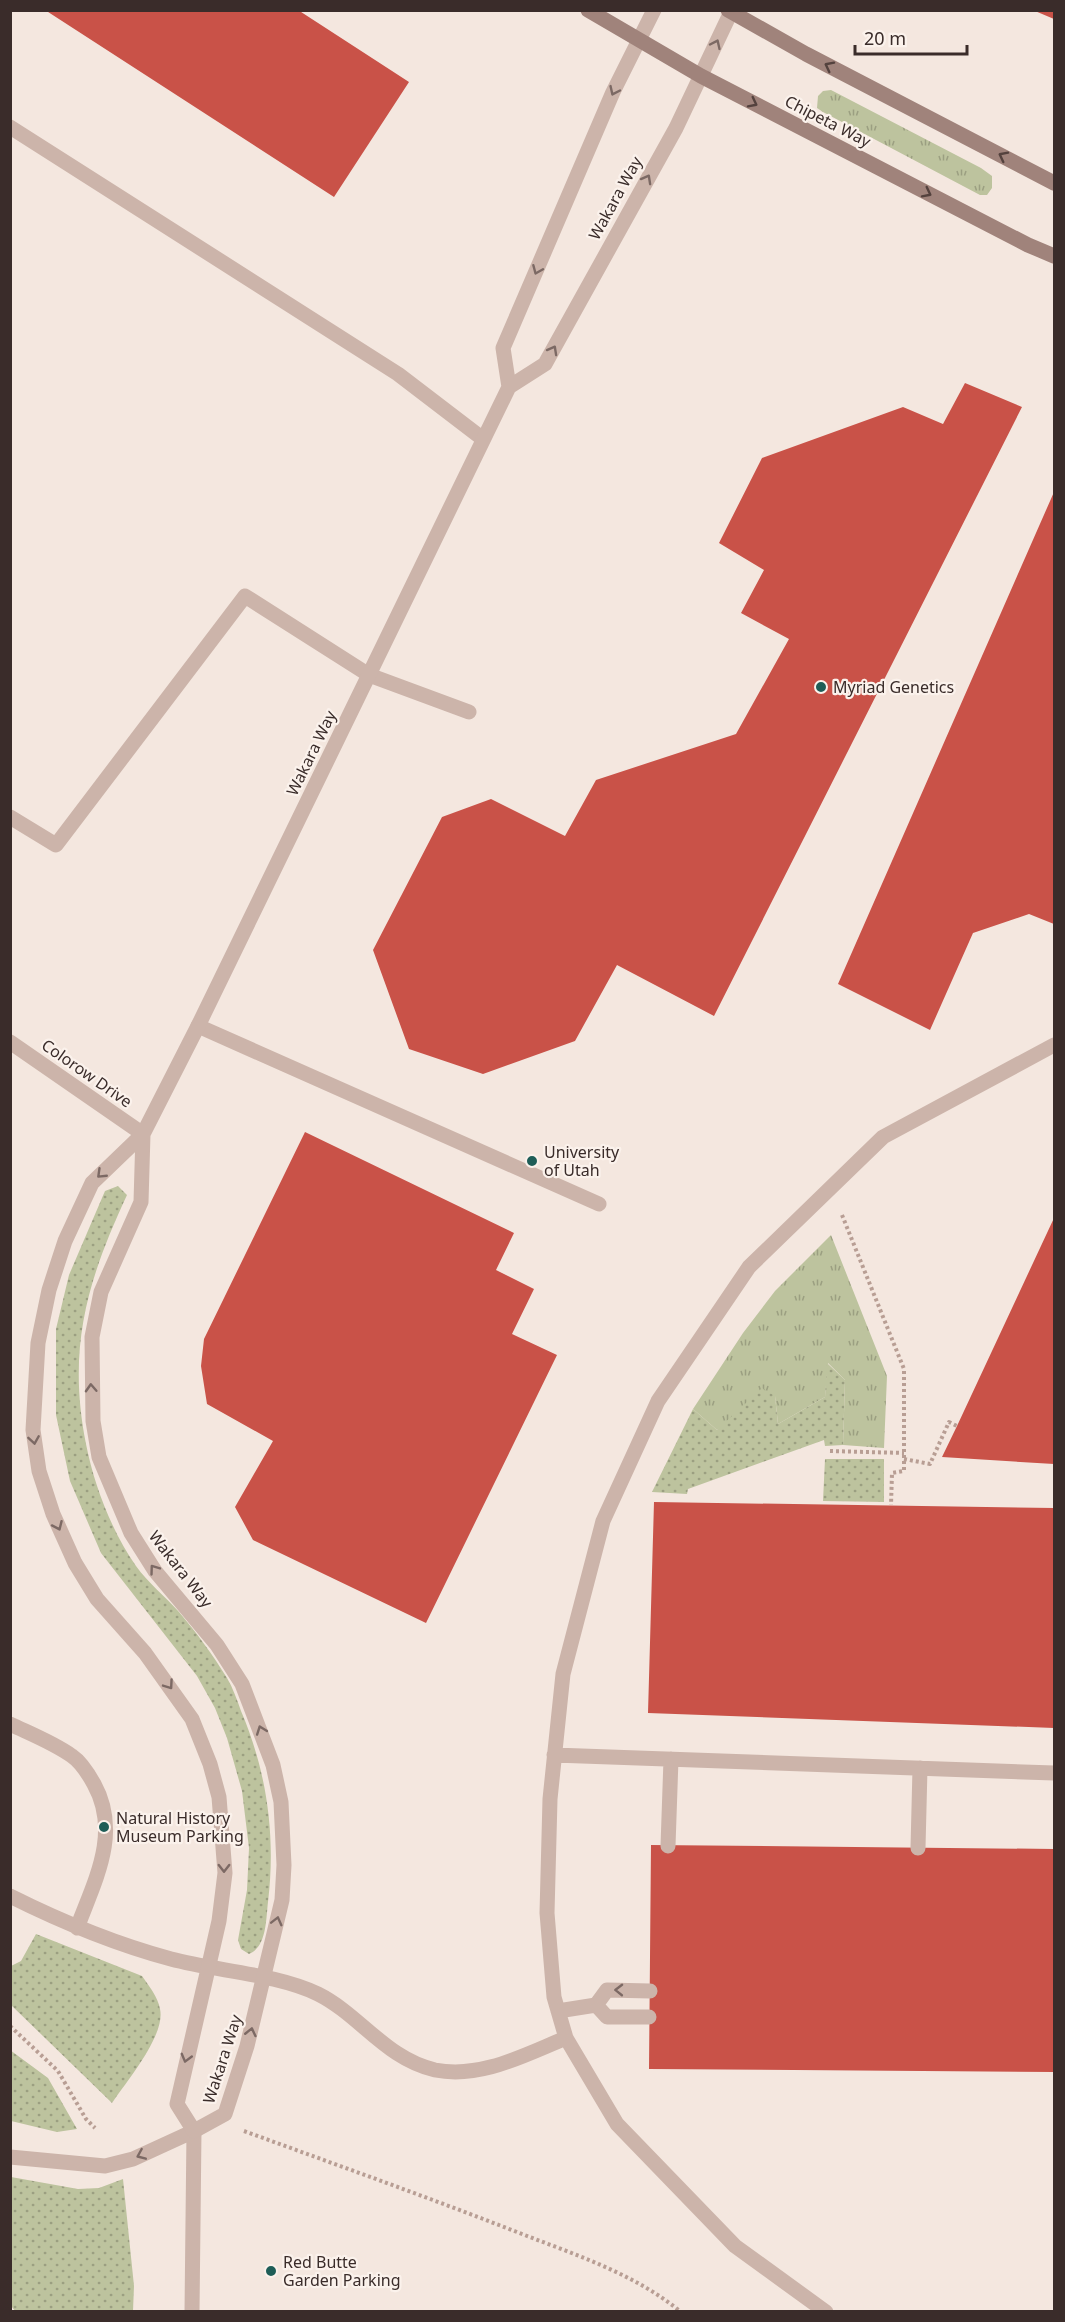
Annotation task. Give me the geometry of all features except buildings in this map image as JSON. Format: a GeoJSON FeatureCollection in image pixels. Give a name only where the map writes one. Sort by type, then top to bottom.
{"type":"FeatureCollection","features":[{"type":"Feature","properties":{"kind":"street","name":"Chipeta Way"},"geometry":{"type":"LineString","coordinates":[[588,10],[701,76],[1028,245],[1054,256]]}},
{"type":"Feature","properties":{"kind":"street"},"geometry":{"type":"LineString","coordinates":[[509,387],[503,348],[639,38],[654,10]]}},
{"type":"Feature","properties":{"kind":"street"},"geometry":{"type":"LineString","coordinates":[[730,11],[1054,183]]}},
{"type":"Feature","properties":{"kind":"street","name":"Wakara Way"},"geometry":{"type":"LineString","coordinates":[[142,1134],[141,1202],[101,1293],[92,1337],[93,1421],[99,1457],[131,1533],[155,1571],[218,1645],[242,1684],[273,1765],[280,1802],[284,1865],[282,1900],[248,2046],[225,2114],[194,2131],[177,2104],[210,1967],[225,1872],[219,1797],[210,1764],[192,1719],[145,1653],[97,1599],[75,1563],[53,1514],[39,1471],[33,1430],[38,1343],[49,1290],[65,1241],[92,1183],[142,1134],[198,1026],[509,387],[545,364],[676,128],[730,11]]}},
{"type":"Feature","properties":{"kind":"street"},"geometry":{"type":"LineString","coordinates":[[10,127],[398,374],[483,439]]}},
{"type":"Feature","properties":{"kind":"street"},"geometry":{"type":"LineString","coordinates":[[10,817],[56,845],[245,596],[369,675],[469,712]]}},
{"type":"Feature","properties":{"kind":"street"},"geometry":{"type":"LineString","coordinates":[[198,1026],[599,1204]]}},
{"type":"Feature","properties":{"kind":"street","name":"Colorow Drive"},"geometry":{"type":"LineString","coordinates":[[10,1042],[142,1134]]}},
{"type":"Feature","properties":{"kind":"street"},"geometry":{"type":"LineString","coordinates":[[826,2312],[735,2246],[617,2124],[578,2062],[566,2038],[554,1997],[547,1913],[550,1799],[563,1674],[603,1521],[658,1401],[749,1267],[883,1137],[1054,1045]]}},
{"type":"Feature","properties":{"kind":"street"},"geometry":{"type":"LineString","coordinates":[[10,1724],[73,1756],[90,1777],[104,1803],[108,1829],[102,1859],[76,1928]]}},
{"type":"Feature","properties":{"kind":"street"},"geometry":{"type":"LineString","coordinates":[[554,1755],[1054,1773]]}},
{"type":"Feature","properties":{"kind":"street"},"geometry":{"type":"LineString","coordinates":[[668,1846],[671,1760]]}},
{"type":"Feature","properties":{"kind":"street"},"geometry":{"type":"LineString","coordinates":[[918,1848],[920,1768]]}},
{"type":"Feature","properties":{"kind":"street"},"geometry":{"type":"LineString","coordinates":[[10,1896],[76,1928],[172,1959],[263,1978],[317,1993],[407,2060],[435,2070],[464,2072],[489,2068],[566,2038]]}},
{"type":"Feature","properties":{"kind":"street"},"geometry":{"type":"LineString","coordinates":[[558,2011],[596,2005],[607,1990],[650,1991]]}},
{"type":"Feature","properties":{"kind":"street"},"geometry":{"type":"LineString","coordinates":[[596,2005],[607,2017],[649,2017]]}},
{"type":"Feature","properties":{"kind":"street"},"geometry":{"type":"LineString","coordinates":[[10,2157],[105,2166],[133,2159],[194,2131],[192,2312]]}},
{"type":"Feature","properties":{"kind":"path"},"geometry":{"type":"LineString","coordinates":[[840,1212],[904,1369],[904,1471],[892,1473],[891,1505]]}},
{"type":"Feature","properties":{"kind":"path"},"geometry":{"type":"LineString","coordinates":[[904,1459],[930,1464],[949,1422],[957,1426]]}},
{"type":"Feature","properties":{"kind":"path"},"geometry":{"type":"LineString","coordinates":[[830,1451],[904,1453]]}},
{"type":"Feature","properties":{"kind":"path"},"geometry":{"type":"LineString","coordinates":[[10,2026],[58,2071],[86,2119],[95,2128]]}},
{"type":"Feature","properties":{"kind":"path"},"geometry":{"type":"LineString","coordinates":[[243,2131],[477,2216],[601,2265],[638,2283],[681,2312]]}},
{"type":"Feature","properties":{"kind":"green space"},"geometry":{"type":"Polygon","coordinates":[[[831,90],[981,168],[992,176],[992,188],[987,195],[980,195],[823,112],[817,108],[818,96],[823,91],[831,90]]]}},
{"type":"Feature","properties":{"kind":"green space"},"geometry":{"type":"Polygon","coordinates":[[[118,1186],[127,1195],[91,1286],[80,1346],[79,1377],[86,1444],[99,1492],[127,1553],[151,1584],[179,1612],[216,1661],[231,1686],[250,1734],[263,1781],[271,1853],[264,1931],[259,1945],[249,1954],[241,1949],[238,1940],[247,1890],[249,1848],[242,1791],[227,1738],[215,1708],[197,1676],[101,1553],[70,1481],[56,1415],[56,1329],[69,1275],[105,1191],[118,1186]]]}},
{"type":"Feature","properties":{"kind":"green space"},"geometry":{"type":"Polygon","coordinates":[[[831,1235],[887,1376],[884,1448],[843,1445],[845,1380],[828,1363],[825,1397],[778,1424],[775,1396],[717,1430],[693,1409],[743,1333],[775,1291],[831,1235]]]}},
{"type":"Feature","properties":{"kind":"green space"},"geometry":{"type":"Polygon","coordinates":[[[827,1363],[845,1380],[843,1445],[825,1446],[824,1440],[688,1489],[687,1494],[652,1492],[693,1409],[717,1430],[762,1388],[775,1396],[778,1424],[825,1397],[827,1363]]]}},
{"type":"Feature","properties":{"kind":"green space"},"geometry":{"type":"Polygon","coordinates":[[[825,1459],[884,1459],[884,1502],[823,1501],[825,1459]]]}},
{"type":"Feature","properties":{"kind":"green space"},"geometry":{"type":"Polygon","coordinates":[[[36,1934],[142,1976],[157,2000],[160,2020],[157,2032],[144,2058],[112,2103],[11,2005],[11,1966],[21,1961],[36,1934]]]}},
{"type":"Feature","properties":{"kind":"green space"},"geometry":{"type":"Polygon","coordinates":[[[10,2050],[48,2078],[77,2129],[57,2132],[11,2121],[10,2050]]]}},
{"type":"Feature","properties":{"kind":"green space"},"geometry":{"type":"Polygon","coordinates":[[[11,2177],[78,2189],[99,2188],[123,2179],[134,2286],[133,2311],[16,2312],[11,2306],[11,2177]]]}},
{"type":"Feature","properties":{"kind":"place","name":"Myriad Genetics"},"geometry":{"type":"Point","coordinates":[821,687]}},
{"type":"Feature","properties":{"kind":"place","name":"University of Utah"},"geometry":{"type":"Point","coordinates":[532,1161]}},
{"type":"Feature","properties":{"kind":"place","name":"Natural History Museum Parking"},"geometry":{"type":"Point","coordinates":[104,1827]}},
{"type":"Feature","properties":{"kind":"place","name":"Red Butte Garden Parking"},"geometry":{"type":"Point","coordinates":[271,2271]}}]}
